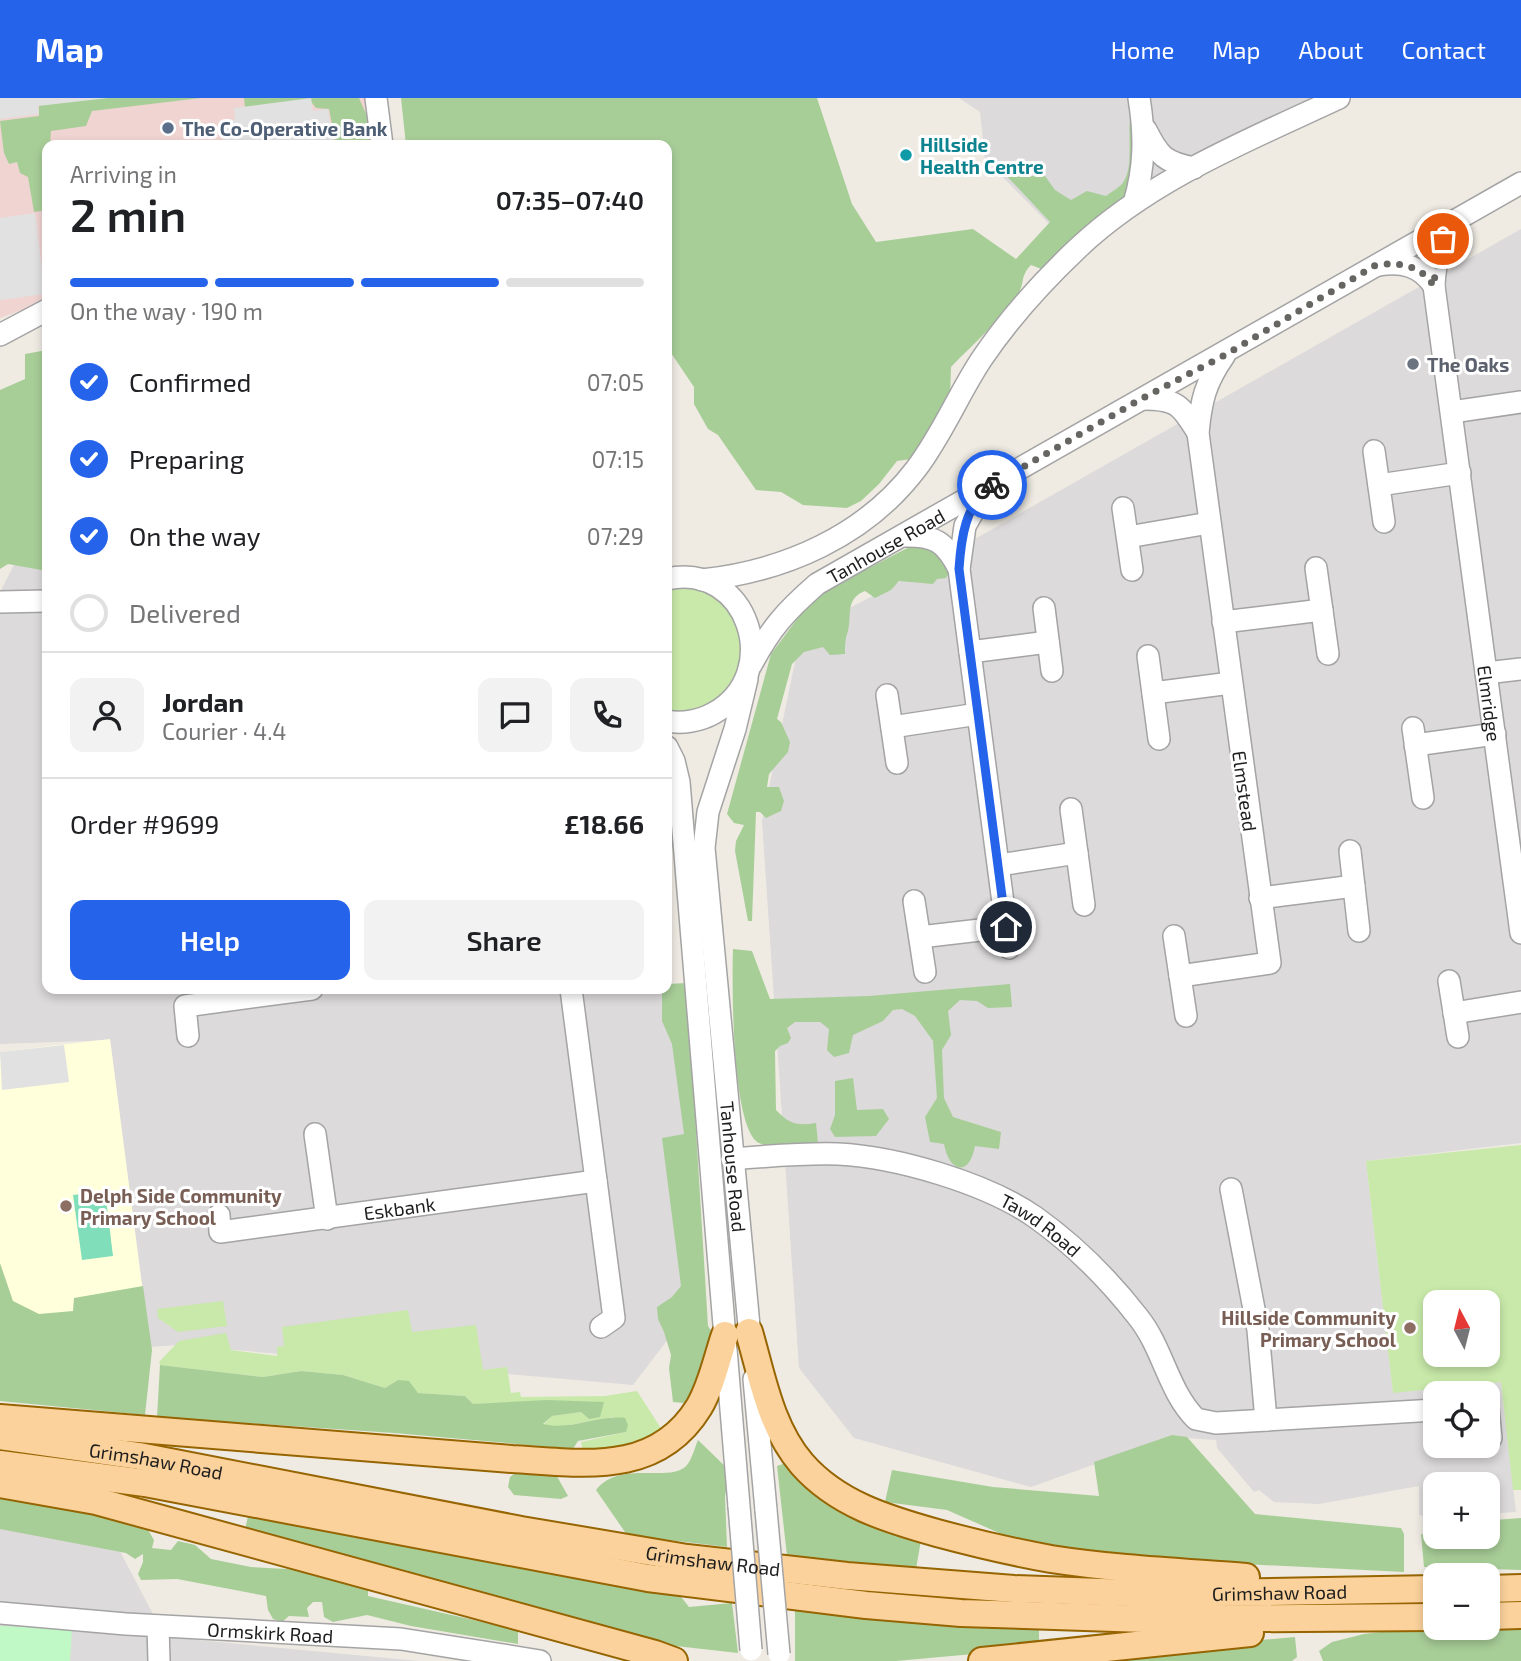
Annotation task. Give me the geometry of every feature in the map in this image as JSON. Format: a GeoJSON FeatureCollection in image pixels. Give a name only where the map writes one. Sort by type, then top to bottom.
{"type":"FeatureCollection","features":[{"type":"Feature","properties":{"kind":"main road"},"geometry":{"type":"LineString","coordinates":[[0,1419],[512,1459],[594,1464],[622,1461],[645,1454],[684,1427],[700,1406],[737,1333]]}},
{"type":"Feature","properties":{"kind":"main road"},"geometry":{"type":"LineString","coordinates":[[737,1333],[785,1439],[801,1463],[826,1487],[855,1505],[907,1524],[968,1541],[1052,1559],[1404,1590]]}},
{"type":"Feature","properties":{"kind":"main road","name":"Grimshaw Road"},"geometry":{"type":"LineString","coordinates":[[0,1436],[139,1456],[521,1531],[687,1559],[846,1577],[1014,1589],[1159,1594],[1423,1589]]}},
{"type":"Feature","properties":{"kind":"main road","name":"Grimshaw Road"},"geometry":{"type":"LineString","coordinates":[[0,1464],[145,1483],[648,1578],[866,1605],[961,1613],[1145,1619],[1423,1617]]}},
{"type":"Feature","properties":{"kind":"main road"},"geometry":{"type":"LineString","coordinates":[[0,1484],[96,1501],[674,1661]]}},
{"type":"Feature","properties":{"kind":"main road"},"geometry":{"type":"LineString","coordinates":[[1500,1589],[1521,1588]]}},
{"type":"Feature","properties":{"kind":"main road"},"geometry":{"type":"LineString","coordinates":[[1500,1616],[1521,1615]]}},
{"type":"Feature","properties":{"kind":"main road"},"geometry":{"type":"LineString","coordinates":[[982,1661],[1405,1618]]}},
{"type":"Feature","properties":{"kind":"street"},"geometry":{"type":"LineString","coordinates":[[376,98],[381,140]]}},
{"type":"Feature","properties":{"kind":"street"},"geometry":{"type":"LineString","coordinates":[[1134,203],[1144,156],[1139,98]]}},
{"type":"Feature","properties":{"kind":"street","name":"Tanhouse Road"},"geometry":{"type":"LineString","coordinates":[[672,579],[725,578],[784,562],[814,551],[842,536],[873,514],[917,468],[981,360],[1014,315],[1080,246],[1134,203],[1194,168],[1339,98]]}},
{"type":"Feature","properties":{"kind":"street"},"geometry":{"type":"LineString","coordinates":[[1143,125],[1158,154],[1175,164],[1194,168]]}},
{"type":"Feature","properties":{"kind":"street","name":"Tanhouse Road"},"geometry":{"type":"LineString","coordinates":[[751,1656],[739,1506],[732,1159],[704,848],[708,812],[735,729],[749,672],[767,634],[791,607],[817,584],[1141,399],[1225,355],[1521,183]]}},
{"type":"Feature","properties":{"kind":"street","name":"Elmridge"},"geometry":{"type":"LineString","coordinates":[[1454,221],[1440,249],[1434,286],[1521,933]]}},
{"type":"Feature","properties":{"kind":"street"},"geometry":{"type":"LineString","coordinates":[[1376,265],[1397,264],[1414,267],[1429,278],[1434,286]]}},
{"type":"Feature","properties":{"kind":"street"},"geometry":{"type":"LineString","coordinates":[[4,331],[42,312]]}},
{"type":"Feature","properties":{"kind":"street","name":"Elmstead"},"geometry":{"type":"LineString","coordinates":[[1180,976],[1270,963],[1198,433],[1208,378],[1225,355]]}},
{"type":"Feature","properties":{"kind":"street","name":"Elmstead"},"geometry":{"type":"LineString","coordinates":[[1141,399],[1170,401],[1179,405],[1198,433]]}},
{"type":"Feature","properties":{"kind":"street"},"geometry":{"type":"LineString","coordinates":[[1452,412],[1521,402]]}},
{"type":"Feature","properties":{"kind":"street"},"geometry":{"type":"LineString","coordinates":[[1374,451],[1384,522]]}},
{"type":"Feature","properties":{"kind":"street"},"geometry":{"type":"LineString","coordinates":[[1379,485],[1460,473]]}},
{"type":"Feature","properties":{"kind":"street"},"geometry":{"type":"LineString","coordinates":[[919,937],[1007,937],[959,569],[964,526],[988,488]]}},
{"type":"Feature","properties":{"kind":"street"},"geometry":{"type":"LineString","coordinates":[[1123,508],[1132,570]]}},
{"type":"Feature","properties":{"kind":"street"},"geometry":{"type":"LineString","coordinates":[[1128,537],[1209,523]]}},
{"type":"Feature","properties":{"kind":"street"},"geometry":{"type":"LineString","coordinates":[[903,536],[933,538],[944,546],[959,569]]}},
{"type":"Feature","properties":{"kind":"street"},"geometry":{"type":"LineString","coordinates":[[1316,568],[1328,654]]}},
{"type":"Feature","properties":{"kind":"street"},"geometry":{"type":"LineString","coordinates":[[672,572],[716,586],[739,607],[751,635],[749,672],[737,694],[724,708],[708,717],[690,722],[672,721]]}},
{"type":"Feature","properties":{"kind":"street"},"geometry":{"type":"LineString","coordinates":[[10,601],[42,601]]}},
{"type":"Feature","properties":{"kind":"street"},"geometry":{"type":"LineString","coordinates":[[1044,608],[1052,671]]}},
{"type":"Feature","properties":{"kind":"street"},"geometry":{"type":"LineString","coordinates":[[1223,622],[1322,610]]}},
{"type":"Feature","properties":{"kind":"street"},"geometry":{"type":"LineString","coordinates":[[970,652],[1048,642]]}},
{"type":"Feature","properties":{"kind":"street"},"geometry":{"type":"LineString","coordinates":[[1148,656],[1159,739]]}},
{"type":"Feature","properties":{"kind":"street"},"geometry":{"type":"LineString","coordinates":[[1486,673],[1521,668]]}},
{"type":"Feature","properties":{"kind":"street"},"geometry":{"type":"LineString","coordinates":[[1153,693],[1231,683]]}},
{"type":"Feature","properties":{"kind":"street"},"geometry":{"type":"LineString","coordinates":[[887,695],[897,763]]}},
{"type":"Feature","properties":{"kind":"street"},"geometry":{"type":"LineString","coordinates":[[892,727],[978,714]]}},
{"type":"Feature","properties":{"kind":"street"},"geometry":{"type":"LineString","coordinates":[[1423,797],[1414,737],[1495,734]]}},
{"type":"Feature","properties":{"kind":"street","name":"Tanhouse Road"},"geometry":{"type":"LineString","coordinates":[[672,757],[679,782],[737,1333],[766,1510],[779,1657]]}},
{"type":"Feature","properties":{"kind":"street"},"geometry":{"type":"LineString","coordinates":[[1071,809],[1084,905]]}},
{"type":"Feature","properties":{"kind":"street"},"geometry":{"type":"LineString","coordinates":[[1350,851],[1359,931]]}},
{"type":"Feature","properties":{"kind":"street"},"geometry":{"type":"LineString","coordinates":[[999,865],[1077,853]]}},
{"type":"Feature","properties":{"kind":"street"},"geometry":{"type":"LineString","coordinates":[[1260,898],[1354,886]]}},
{"type":"Feature","properties":{"kind":"street"},"geometry":{"type":"LineString","coordinates":[[914,901],[925,972]]}},
{"type":"Feature","properties":{"kind":"street"},"geometry":{"type":"LineString","coordinates":[[1174,936],[1186,1016]]}},
{"type":"Feature","properties":{"kind":"street"},"geometry":{"type":"LineString","coordinates":[[1449,981],[1458,1037]]}},
{"type":"Feature","properties":{"kind":"street"},"geometry":{"type":"LineString","coordinates":[[188,1037],[185,1006],[275,994]]}},
{"type":"Feature","properties":{"kind":"street"},"geometry":{"type":"LineString","coordinates":[[573,994],[614,1318],[601,1327]]}},
{"type":"Feature","properties":{"kind":"street"},"geometry":{"type":"LineString","coordinates":[[1454,1013],[1521,1002]]}},
{"type":"Feature","properties":{"kind":"street"},"geometry":{"type":"LineString","coordinates":[[315,1133],[327,1219]]}},
{"type":"Feature","properties":{"kind":"street","name":"Tawd Road"},"geometry":{"type":"LineString","coordinates":[[732,1159],[796,1154],[840,1154],[878,1159],[926,1170],[1013,1203],[1036,1218],[1095,1269],[1139,1318],[1151,1335],[1179,1398],[1196,1419],[1211,1423],[1423,1411]]}},
{"type":"Feature","properties":{"kind":"street","name":"Eskbank"},"geometry":{"type":"LineString","coordinates":[[219,1215],[220,1232],[596,1181]]}},
{"type":"Feature","properties":{"kind":"street"},"geometry":{"type":"LineString","coordinates":[[1231,1189],[1258,1330],[1266,1420]]}},
{"type":"Feature","properties":{"kind":"street","name":"Ormskirk Road"},"geometry":{"type":"LineString","coordinates":[[0,1613],[158,1626],[401,1639],[540,1661]]}},
{"type":"Feature","properties":{"kind":"street"},"geometry":{"type":"LineString","coordinates":[[158,1626],[159,1661]]}},
{"type":"Feature","properties":{"kind":"shaded area"},"geometry":{"type":"Polygon","coordinates":[[[0,98],[365,98],[370,140],[42,140],[42,303],[0,318],[0,98]]]}},
{"type":"Feature","properties":{"kind":"shaded area"},"geometry":{"type":"Polygon","coordinates":[[[0,98],[108,98],[38,106],[39,114],[0,119],[0,98]]]}},
{"type":"Feature","properties":{"kind":"shaded area"},"geometry":{"type":"Polygon","coordinates":[[[311,98],[313,111],[328,109],[332,140],[225,140],[223,122],[235,120],[234,108],[311,98]]]}},
{"type":"Feature","properties":{"kind":"shaded area"},"geometry":{"type":"Polygon","coordinates":[[[959,98],[1333,98],[1060,235],[985,159],[980,112],[959,98]]]}},
{"type":"Feature","properties":{"kind":"shaded area"},"geometry":{"type":"Polygon","coordinates":[[[35,213],[42,270],[42,294],[0,300],[0,218],[35,213]]]}},
{"type":"Feature","properties":{"kind":"shaded area"},"geometry":{"type":"Polygon","coordinates":[[[1521,229],[1521,1143],[1366,1161],[1393,1392],[1423,1389],[1423,1458],[1500,1458],[1501,1382],[1516,1512],[1500,1513],[1500,1472],[1423,1472],[1423,1516],[1419,1515],[1419,1486],[1319,1504],[1274,1502],[1259,1490],[1254,1492],[1217,1448],[1216,1440],[1171,1437],[1031,1487],[854,1438],[799,1368],[762,821],[801,633],[892,586],[1521,229]]]}},
{"type":"Feature","properties":{"kind":"shaded area"},"geometry":{"type":"Polygon","coordinates":[[[42,511],[42,994],[672,994],[672,983],[705,1291],[633,1385],[178,1345],[150,1347],[110,1040],[0,1044],[0,592],[42,511]]]}},
{"type":"Feature","properties":{"kind":"shaded area","name":"Delph Side Community Primary School"},"geometry":{"type":"Polygon","coordinates":[[[110,1039],[150,1347],[0,1332],[0,1052],[110,1039]]]}},
{"type":"Feature","properties":{"kind":"shaded area"},"geometry":{"type":"Polygon","coordinates":[[[64,1045],[69,1082],[2,1090],[0,1052],[64,1045]]]}},
{"type":"Feature","properties":{"kind":"shaded area"},"geometry":{"type":"Polygon","coordinates":[[[0,1529],[112,1536],[165,1637],[419,1661],[0,1661],[0,1529]]]}},
{"type":"Feature","properties":{"kind":"green space"},"geometry":{"type":"Polygon","coordinates":[[[69,98],[201,98],[92,111],[86,126],[51,131],[50,140],[42,140],[42,211],[34,212],[28,177],[20,173],[17,162],[9,164],[4,153],[0,121],[39,116],[39,104],[69,98]]]}},
{"type":"Feature","properties":{"kind":"green space"},"geometry":{"type":"Polygon","coordinates":[[[244,98],[359,98],[370,123],[368,128],[375,134],[375,140],[335,140],[329,109],[316,108],[309,99],[245,108],[244,98]]]}},
{"type":"Feature","properties":{"kind":"green space"},"geometry":{"type":"Polygon","coordinates":[[[401,98],[817,98],[852,204],[876,242],[973,229],[1016,259],[1050,222],[1003,172],[1025,168],[1027,176],[1045,176],[1055,190],[1071,200],[1087,191],[1106,196],[1121,185],[1127,175],[1130,119],[1148,118],[1133,201],[1044,270],[1031,265],[1011,304],[951,367],[950,399],[911,459],[897,461],[861,501],[847,508],[803,505],[781,492],[756,490],[718,435],[708,429],[694,404],[694,387],[672,354],[672,140],[405,140],[401,98]]]}},
{"type":"Feature","properties":{"kind":"green space"},"geometry":{"type":"Polygon","coordinates":[[[42,351],[42,570],[8,564],[0,569],[0,390],[25,379],[25,354],[42,351]]]}},
{"type":"Feature","properties":{"kind":"green space"},"geometry":{"type":"Polygon","coordinates":[[[915,544],[937,549],[949,573],[946,578],[937,579],[933,584],[899,581],[891,590],[875,598],[865,591],[859,594],[850,608],[845,654],[830,655],[823,647],[804,652],[792,664],[777,719],[790,742],[788,752],[769,774],[767,787],[779,787],[784,801],[781,811],[766,818],[756,812],[752,921],[748,921],[735,851],[736,841],[744,825],[734,823],[727,814],[771,654],[803,611],[823,592],[915,544]]]}},
{"type":"Feature","properties":{"kind":"green space"},"geometry":{"type":"Polygon","coordinates":[[[672,586],[707,589],[731,607],[746,647],[733,689],[697,713],[672,713],[672,586]]]}},
{"type":"Feature","properties":{"kind":"green space"},"geometry":{"type":"Polygon","coordinates":[[[672,804],[679,843],[672,848],[672,804]]]}},
{"type":"Feature","properties":{"kind":"green space"},"geometry":{"type":"Polygon","coordinates":[[[733,949],[752,951],[770,999],[869,996],[1010,984],[1012,1007],[988,1008],[977,1001],[960,1000],[948,1011],[951,1035],[942,1050],[944,1098],[953,1117],[1001,1132],[999,1149],[975,1146],[968,1163],[959,1167],[950,1161],[944,1144],[930,1142],[925,1117],[937,1098],[933,1041],[915,1016],[902,1009],[893,1010],[883,1021],[853,1035],[849,1053],[834,1057],[827,1050],[829,1029],[820,1022],[795,1022],[787,1028],[791,1038],[775,1051],[776,1110],[794,1123],[816,1123],[818,1143],[780,1147],[759,1143],[750,1132],[738,1083],[733,1020],[733,949]]]}},
{"type":"Feature","properties":{"kind":"green space"},"geometry":{"type":"Polygon","coordinates":[[[687,983],[708,1326],[716,1338],[695,1395],[684,1403],[673,1402],[669,1368],[671,1355],[658,1319],[657,1307],[672,1297],[681,1286],[662,1138],[684,1134],[672,1044],[662,1021],[662,994],[672,994],[672,984],[687,983]]]}},
{"type":"Feature","properties":{"kind":"green space"},"geometry":{"type":"Polygon","coordinates":[[[853,1078],[857,1110],[883,1109],[889,1119],[876,1136],[835,1137],[830,1129],[835,1115],[835,1081],[853,1078]]]}},
{"type":"Feature","properties":{"kind":"green space","name":"Hillside Community Primary School"},"geometry":{"type":"Polygon","coordinates":[[[1521,1145],[1521,1490],[1513,1490],[1500,1381],[1423,1381],[1423,1390],[1393,1393],[1366,1161],[1521,1145]]]}},
{"type":"Feature","properties":{"kind":"green space"},"geometry":{"type":"Polygon","coordinates":[[[105,1191],[113,1256],[82,1260],[73,1195],[105,1191]]]}},
{"type":"Feature","properties":{"kind":"green space"},"geometry":{"type":"Polygon","coordinates":[[[0,1263],[13,1301],[39,1314],[73,1311],[74,1298],[143,1286],[152,1350],[145,1415],[0,1401],[0,1263]]]}},
{"type":"Feature","properties":{"kind":"green space"},"geometry":{"type":"Polygon","coordinates":[[[223,1301],[227,1326],[178,1332],[158,1318],[157,1309],[223,1301]]]}},
{"type":"Feature","properties":{"kind":"green space"},"geometry":{"type":"Polygon","coordinates":[[[408,1310],[412,1332],[476,1325],[483,1370],[507,1367],[511,1393],[520,1392],[521,1397],[605,1396],[637,1391],[664,1433],[623,1450],[583,1451],[581,1442],[626,1432],[613,1417],[558,1427],[543,1425],[552,1416],[581,1412],[589,1419],[603,1403],[473,1404],[465,1396],[417,1393],[398,1380],[385,1388],[343,1375],[301,1371],[263,1377],[160,1365],[159,1362],[179,1341],[226,1333],[231,1350],[277,1356],[277,1347],[284,1346],[282,1327],[408,1310]]]}},
{"type":"Feature","properties":{"kind":"green space"},"geometry":{"type":"Polygon","coordinates":[[[160,1365],[263,1377],[301,1371],[343,1375],[385,1388],[398,1380],[409,1381],[418,1393],[465,1396],[473,1404],[547,1400],[604,1402],[600,1417],[589,1419],[581,1412],[552,1416],[543,1424],[564,1426],[625,1418],[628,1425],[626,1432],[578,1441],[573,1449],[394,1433],[157,1417],[160,1365]]]}},
{"type":"Feature","properties":{"kind":"green space"},"geometry":{"type":"Polygon","coordinates":[[[1172,1435],[1187,1437],[1255,1514],[1401,1528],[1404,1534],[1404,1572],[1095,1554],[1006,1536],[947,1510],[885,1502],[892,1470],[993,1487],[1099,1496],[1094,1462],[1172,1435]]]}},
{"type":"Feature","properties":{"kind":"green space"},"geometry":{"type":"Polygon","coordinates":[[[698,1440],[730,1471],[725,1496],[727,1547],[627,1535],[596,1490],[606,1481],[618,1476],[679,1470],[689,1462],[698,1440]]]}},
{"type":"Feature","properties":{"kind":"green space"},"geometry":{"type":"Polygon","coordinates":[[[789,1462],[921,1540],[916,1569],[787,1556],[777,1466],[789,1462]]]}},
{"type":"Feature","properties":{"kind":"green space"},"geometry":{"type":"Polygon","coordinates":[[[522,1468],[554,1471],[568,1496],[561,1499],[514,1495],[508,1487],[510,1477],[522,1468]]]}},
{"type":"Feature","properties":{"kind":"green space"},"geometry":{"type":"Polygon","coordinates":[[[15,1492],[129,1513],[133,1525],[147,1528],[154,1540],[152,1548],[171,1550],[178,1541],[195,1545],[211,1559],[251,1567],[305,1570],[245,1530],[248,1516],[678,1593],[689,1607],[732,1603],[738,1653],[658,1644],[368,1586],[368,1596],[518,1630],[518,1644],[411,1626],[367,1615],[333,1622],[324,1617],[322,1602],[313,1602],[307,1608],[309,1617],[289,1616],[282,1622],[273,1619],[268,1610],[266,1596],[177,1579],[141,1580],[138,1574],[143,1554],[135,1559],[126,1553],[0,1529],[0,1498],[15,1492]]]}},
{"type":"Feature","properties":{"kind":"green space"},"geometry":{"type":"Polygon","coordinates":[[[1521,1518],[1521,1570],[1500,1569],[1500,1563],[1424,1563],[1421,1534],[1423,1549],[1500,1549],[1500,1520],[1521,1518]]]}},
{"type":"Feature","properties":{"kind":"green space"},"geometry":{"type":"Polygon","coordinates":[[[795,1611],[1039,1626],[1039,1648],[896,1661],[795,1661],[795,1611]]]}},
{"type":"Feature","properties":{"kind":"green space"},"geometry":{"type":"Polygon","coordinates":[[[1521,1622],[1521,1661],[1323,1661],[1319,1651],[1332,1642],[1364,1634],[1423,1627],[1423,1640],[1500,1640],[1500,1626],[1521,1622]]]}},
{"type":"Feature","properties":{"kind":"green space"},"geometry":{"type":"Polygon","coordinates":[[[0,1626],[72,1629],[70,1661],[0,1661],[0,1626]]]}},
{"type":"Feature","properties":{"kind":"green space"},"geometry":{"type":"Polygon","coordinates":[[[1295,1637],[1297,1657],[1292,1661],[1032,1661],[1295,1637]]]}},
{"type":"Feature","properties":{"kind":"way so far"},"geometry":{"type":"LineString","coordinates":[[992,485],[1141,399],[1225,355],[1376,265],[1397,264],[1414,267],[1422,271],[1434,286],[1443,239]]}},
{"type":"Feature","properties":{"kind":"place","name":"The Co-Operative Bank"},"geometry":{"type":"Point","coordinates":[168,128]}},
{"type":"Feature","properties":{"kind":"place","name":"Hillside Health Centre"},"geometry":{"type":"Point","coordinates":[906,155]}},
{"type":"Feature","properties":{"kind":"place","name":"The Oaks"},"geometry":{"type":"Point","coordinates":[1413,364]}},
{"type":"Feature","properties":{"kind":"place","name":"Delph Side Community Primary School"},"geometry":{"type":"Point","coordinates":[66,1206]}},
{"type":"Feature","properties":{"kind":"place","name":"Hillside Community Primary School"},"geometry":{"type":"Point","coordinates":[1410,1328]}},
{"type":"Feature","properties":{"kind":"route"},"geometry":{"type":"LineString","coordinates":[[992,485],[978,500],[964,526],[959,569],[1006,927]]}}]}
